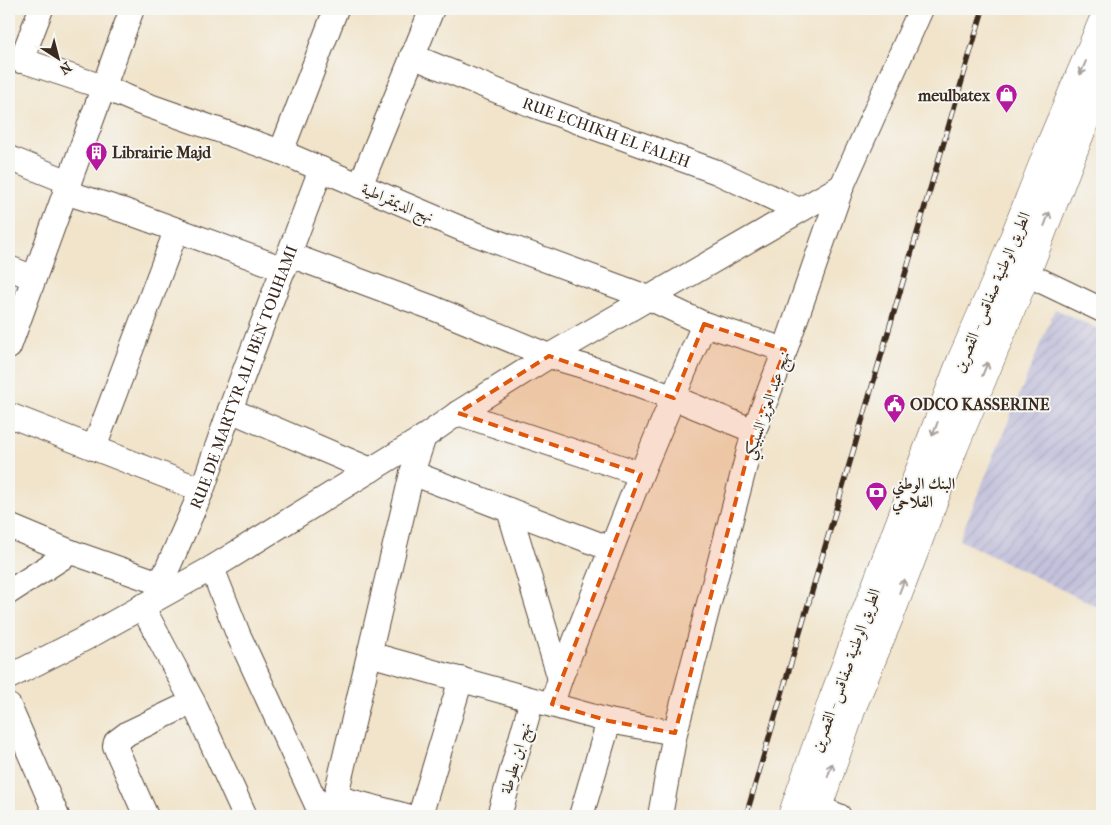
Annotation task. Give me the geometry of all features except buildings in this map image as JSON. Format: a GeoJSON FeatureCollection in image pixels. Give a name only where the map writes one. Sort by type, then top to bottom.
{"type":"FeatureCollection","features":[{"type":"Feature","properties":{"kind":"main road","name":"الطريق الوطنية صفاقس - القصرين"},"geometry":{"type":"LineString","coordinates":[[813,811],[843,702],[925,490],[988,361],[1052,142],[1102,23]]}},
{"type":"Feature","properties":{"kind":"main road","name":"الطريق الوطنية صفاقس - القصرين"},"geometry":{"type":"LineString","coordinates":[[1015,269],[1102,77]]}},
{"type":"Feature","properties":{"kind":"street"},"geometry":{"type":"LineString","coordinates":[[15,59],[42,9]]}},
{"type":"Feature","properties":{"kind":"street"},"geometry":{"type":"LineString","coordinates":[[9,347],[132,9]]}},
{"type":"Feature","properties":{"kind":"street"},"geometry":{"type":"LineString","coordinates":[[281,152],[336,9]]}},
{"type":"Feature","properties":{"kind":"street"},"geometry":{"type":"LineString","coordinates":[[360,186],[432,9]]}},
{"type":"Feature","properties":{"kind":"street","name":"نهج عبد العزيز السبيكي"},"geometry":{"type":"LineString","coordinates":[[660,816],[675,734],[754,431],[785,350],[842,186],[921,9]]}},
{"type":"Feature","properties":{"kind":"street","name":"RUE ECHIKH EL FALEH"},"geometry":{"type":"LineString","coordinates":[[412,56],[527,103],[717,172],[799,210]]}},
{"type":"Feature","properties":{"kind":"street","name":"نهج الديمقراطية"},"geometry":{"type":"LineString","coordinates":[[15,59],[103,87],[141,103],[281,152],[462,229],[649,298],[704,324],[785,350]]}},
{"type":"Feature","properties":{"kind":"street"},"geometry":{"type":"LineString","coordinates":[[9,158],[67,187],[176,231],[287,262],[433,308],[550,356],[610,374],[754,431]]}},
{"type":"Feature","properties":{"kind":"street","name":"RUE DE MARTYR ALI BEN TOUHAMI"},"geometry":{"type":"LineString","coordinates":[[168,585],[230,410],[321,169]]}},
{"type":"Feature","properties":{"kind":"street"},"geometry":{"type":"LineString","coordinates":[[9,677],[86,638],[142,606],[168,585],[212,568],[424,437],[458,413],[550,356],[842,186]]}},
{"type":"Feature","properties":{"kind":"street"},"geometry":{"type":"LineString","coordinates":[[94,448],[176,231]]}},
{"type":"Feature","properties":{"kind":"street"},"geometry":{"type":"LineString","coordinates":[[9,268],[34,278]]}},
{"type":"Feature","properties":{"kind":"street"},"geometry":{"type":"LineString","coordinates":[[1015,269],[1102,310]]}},
{"type":"Feature","properties":{"kind":"street","name":"نهج ابن بطوطة"},"geometry":{"type":"LineString","coordinates":[[499,816],[542,702],[560,679],[641,474],[704,324]]}},
{"type":"Feature","properties":{"kind":"street"},"geometry":{"type":"LineString","coordinates":[[230,410],[371,470]]}},
{"type":"Feature","properties":{"kind":"street"},"geometry":{"type":"LineString","coordinates":[[458,413],[641,474]]}},
{"type":"Feature","properties":{"kind":"street"},"geometry":{"type":"LineString","coordinates":[[9,415],[202,490]]}},
{"type":"Feature","properties":{"kind":"street"},"geometry":{"type":"LineString","coordinates":[[407,816],[333,807],[412,473],[424,437]]}},
{"type":"Feature","properties":{"kind":"street"},"geometry":{"type":"LineString","coordinates":[[412,473],[611,549]]}},
{"type":"Feature","properties":{"kind":"street"},"geometry":{"type":"LineString","coordinates":[[509,510],[560,679]]}},
{"type":"Feature","properties":{"kind":"street"},"geometry":{"type":"LineString","coordinates":[[9,526],[70,552],[168,585]]}},
{"type":"Feature","properties":{"kind":"street"},"geometry":{"type":"LineString","coordinates":[[9,592],[70,552]]}},
{"type":"Feature","properties":{"kind":"street"},"geometry":{"type":"LineString","coordinates":[[212,568],[238,634],[322,816]]}},
{"type":"Feature","properties":{"kind":"street"},"geometry":{"type":"LineString","coordinates":[[142,606],[193,702],[245,816]]}},
{"type":"Feature","properties":{"kind":"street"},"geometry":{"type":"LineString","coordinates":[[369,654],[610,721],[675,734]]}},
{"type":"Feature","properties":{"kind":"street"},"geometry":{"type":"LineString","coordinates":[[420,816],[461,680]]}},
{"type":"Feature","properties":{"kind":"street"},"geometry":{"type":"LineString","coordinates":[[146,816],[115,746],[116,742],[128,733],[193,702]]}},
{"type":"Feature","properties":{"kind":"street"},"geometry":{"type":"LineString","coordinates":[[9,706],[57,816]]}},
{"type":"Feature","properties":{"kind":"street"},"geometry":{"type":"LineString","coordinates":[[581,816],[610,721]]}},
{"type":"Feature","properties":{"kind":"highlighted area"},"geometry":{"type":"Polygon","coordinates":[[[704,324],[785,350],[754,431],[675,733],[609,721],[552,704],[641,474],[458,413],[549,356],[674,398],[704,324]]]}},
{"type":"Feature","properties":{"kind":"shaded area"},"geometry":{"type":"Polygon","coordinates":[[[1055,309],[1102,331],[1102,609],[959,540],[1055,309]]]}},
{"type":"Feature","properties":{"kind":"railway"},"geometry":{"type":"LineString","coordinates":[[746,816],[983,9]]}},
{"type":"Feature","properties":{"kind":"place","name":"meulbatex"},"geometry":{"type":"Point","coordinates":[1006,114]}},
{"type":"Feature","properties":{"kind":"place","name":"Librairie Majd"},"geometry":{"type":"Point","coordinates":[96,171]}},
{"type":"Feature","properties":{"kind":"place","name":"ODCO KASSERINE"},"geometry":{"type":"Point","coordinates":[894,423]}},
{"type":"Feature","properties":{"kind":"place","name":"البنك الوطني الفلاحي"},"geometry":{"type":"Point","coordinates":[876,511]}}]}
